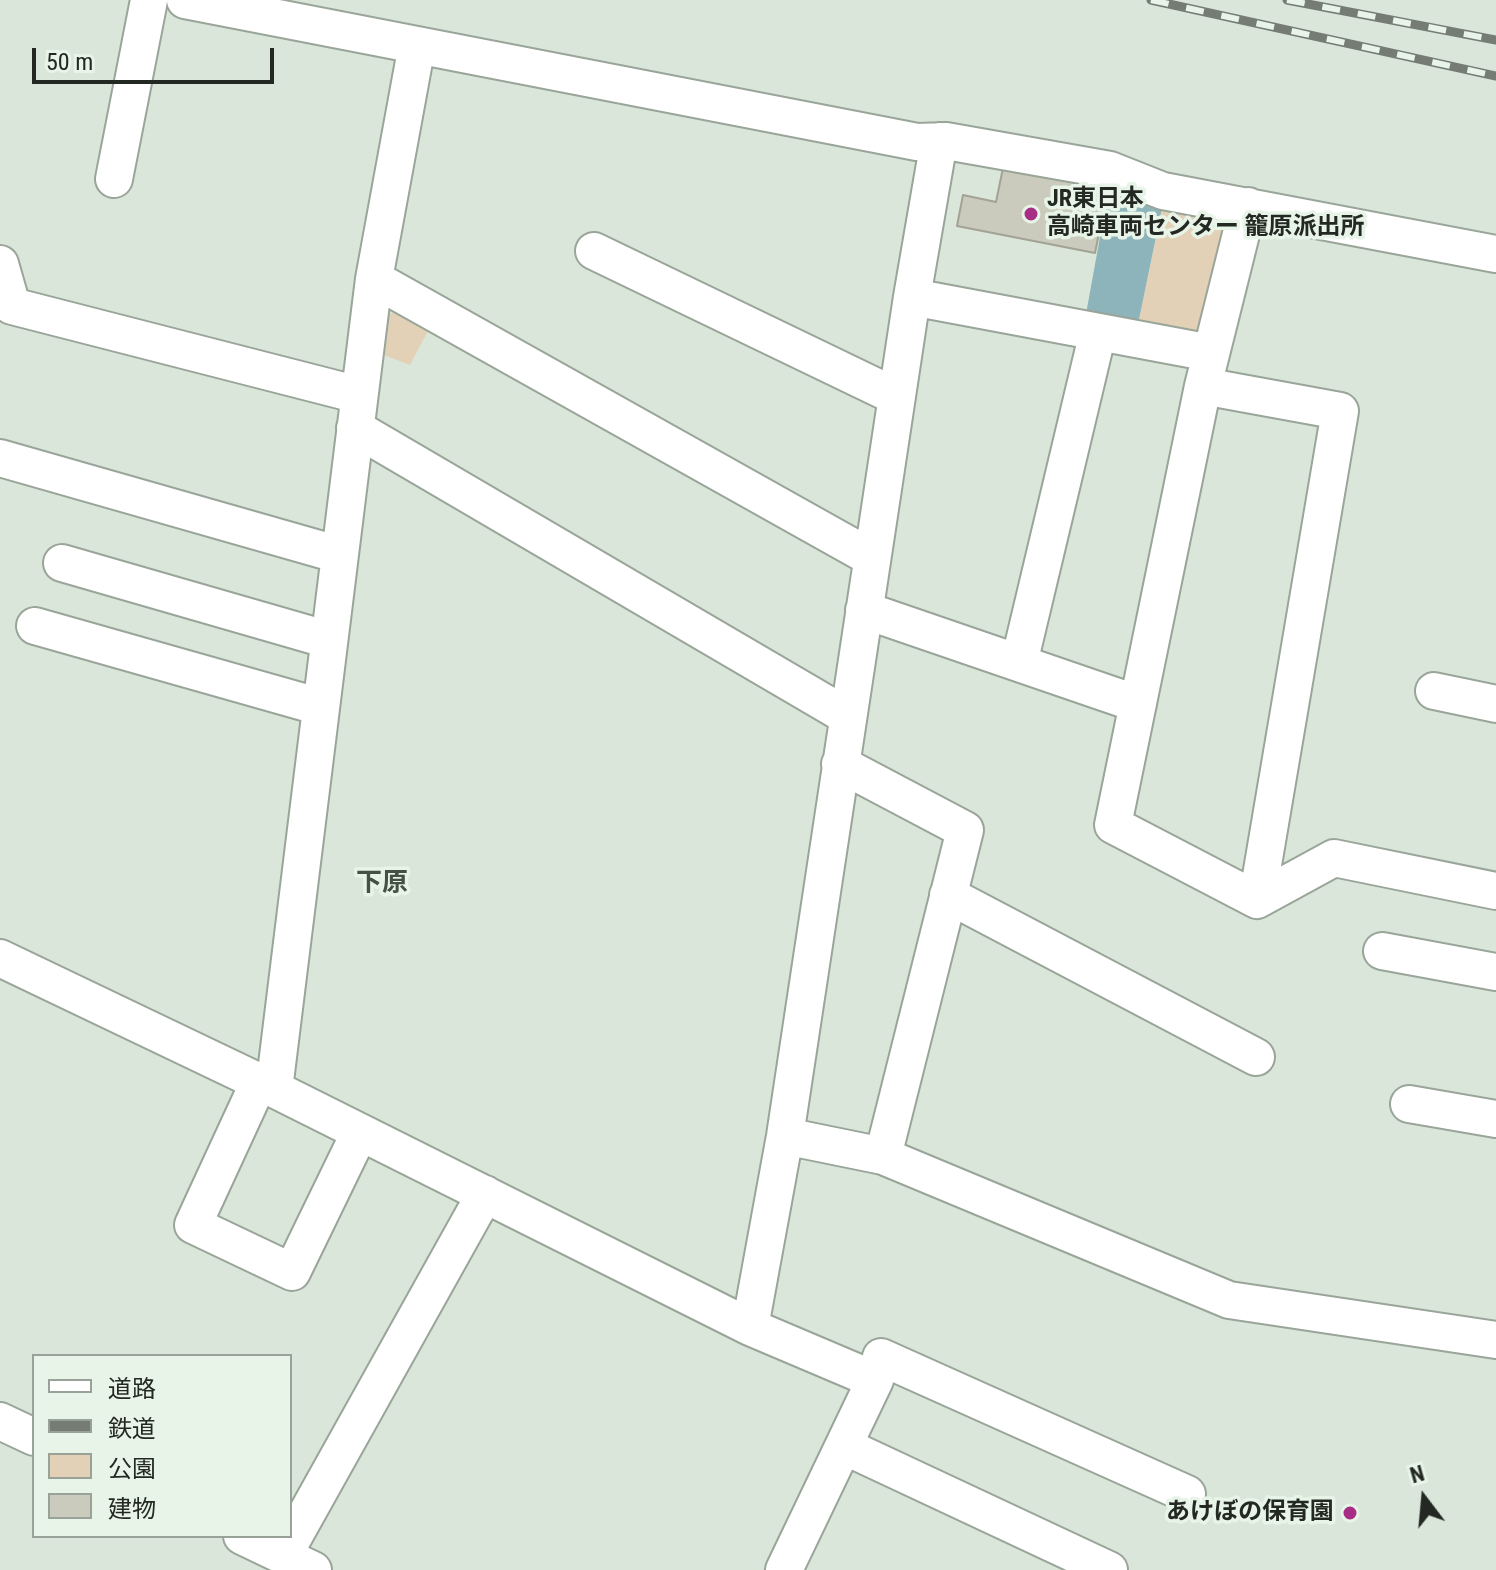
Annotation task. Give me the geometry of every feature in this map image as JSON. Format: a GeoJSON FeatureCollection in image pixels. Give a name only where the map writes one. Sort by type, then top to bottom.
{"type":"FeatureCollection","features":[{"type":"Feature","properties":{"kind":"street"},"geometry":{"type":"LineString","coordinates":[[114,179],[149,0]]}},
{"type":"Feature","properties":{"kind":"street"},"geometry":{"type":"LineString","coordinates":[[185,0],[917,142],[939,141],[1110,170],[1163,191],[1496,254]]}},
{"type":"Feature","properties":{"kind":"street"},"geometry":{"type":"LineString","coordinates":[[360,1132],[292,1272],[193,1225],[267,1086],[321,707],[374,279],[417,45]]}},
{"type":"Feature","properties":{"kind":"street"},"geometry":{"type":"LineString","coordinates":[[750,1327],[785,1136],[847,716],[939,141]]}},
{"type":"Feature","properties":{"kind":"street"},"geometry":{"type":"LineString","coordinates":[[1248,206],[1207,369],[1113,825],[1257,900]]}},
{"type":"Feature","properties":{"kind":"street"},"geometry":{"type":"LineString","coordinates":[[594,251],[897,397]]}},
{"type":"Feature","properties":{"kind":"street"},"geometry":{"type":"LineString","coordinates":[[0,264],[12,306],[357,412],[847,716]]}},
{"type":"Feature","properties":{"kind":"street"},"geometry":{"type":"LineString","coordinates":[[374,279],[872,558]]}},
{"type":"Feature","properties":{"kind":"street"},"geometry":{"type":"LineString","coordinates":[[912,297],[1098,332],[1340,411],[1257,900]]}},
{"type":"Feature","properties":{"kind":"street"},"geometry":{"type":"LineString","coordinates":[[1019,663],[1098,332]]}},
{"type":"Feature","properties":{"kind":"street"},"geometry":{"type":"LineString","coordinates":[[0,458],[340,555]]}},
{"type":"Feature","properties":{"kind":"street"},"geometry":{"type":"LineString","coordinates":[[62,563],[329,640]]}},
{"type":"Feature","properties":{"kind":"street"},"geometry":{"type":"LineString","coordinates":[[864,610],[1138,704]]}},
{"type":"Feature","properties":{"kind":"street"},"geometry":{"type":"LineString","coordinates":[[35,626],[321,707]]}},
{"type":"Feature","properties":{"kind":"street"},"geometry":{"type":"LineString","coordinates":[[1434,691],[1496,704]]}},
{"type":"Feature","properties":{"kind":"street"},"geometry":{"type":"LineString","coordinates":[[840,764],[965,830],[883,1156]]}},
{"type":"Feature","properties":{"kind":"street"},"geometry":{"type":"LineString","coordinates":[[1257,900],[1334,858],[1496,891]]}},
{"type":"Feature","properties":{"kind":"street"},"geometry":{"type":"LineString","coordinates":[[948,895],[1256,1057]]}},
{"type":"Feature","properties":{"kind":"street"},"geometry":{"type":"LineString","coordinates":[[1382,951],[1496,972]]}},
{"type":"Feature","properties":{"kind":"street"},"geometry":{"type":"LineString","coordinates":[[0,958],[267,1086],[750,1327],[875,1380]]}},
{"type":"Feature","properties":{"kind":"street"},"geometry":{"type":"LineString","coordinates":[[1409,1104],[1496,1119]]}},
{"type":"Feature","properties":{"kind":"street"},"geometry":{"type":"LineString","coordinates":[[785,1136],[883,1156],[1229,1300],[1496,1340]]}},
{"type":"Feature","properties":{"kind":"street"},"geometry":{"type":"LineString","coordinates":[[246,1538],[298,1563],[485,1194]]}},
{"type":"Feature","properties":{"kind":"street"},"geometry":{"type":"LineString","coordinates":[[784,1570],[875,1380],[881,1357],[1187,1494]]}},
{"type":"Feature","properties":{"kind":"street"},"geometry":{"type":"LineString","coordinates":[[0,1421],[32,1436]]}},
{"type":"Feature","properties":{"kind":"street"},"geometry":{"type":"LineString","coordinates":[[844,1446],[1109,1570]]}},
{"type":"Feature","properties":{"kind":"green space"},"geometry":{"type":"Polygon","coordinates":[[[1163,203],[1213,212],[1228,232],[1200,335],[1138,324],[1163,203]]]}},
{"type":"Feature","properties":{"kind":"green space"},"geometry":{"type":"Polygon","coordinates":[[[400,310],[428,331],[410,365],[376,352],[382,317],[400,310]]]}},
{"type":"Feature","properties":{"kind":"water"},"geometry":{"type":"Polygon","coordinates":[[[1108,193],[1163,203],[1138,324],[1086,314],[1108,193]]]}},
{"type":"Feature","properties":{"kind":"building","name":"JR東日本 高崎車両センター 籠原派出所"},"geometry":{"type":"Polygon","coordinates":[[[1004,163],[1109,183],[1095,253],[957,226],[963,195],[996,202],[1004,163]]]}},
{"type":"Feature","properties":{"kind":"railway"},"geometry":{"type":"LineString","coordinates":[[1151,0],[1496,76]]}},
{"type":"Feature","properties":{"kind":"railway"},"geometry":{"type":"LineString","coordinates":[[1287,0],[1496,40]]}},
{"type":"Feature","properties":{"kind":"place","name":"JR東日本 高崎車両センター 籠原派出所"},"geometry":{"type":"Point","coordinates":[1031,214]}},
{"type":"Feature","properties":{"kind":"place","name":"あけぼの保育園"},"geometry":{"type":"Point","coordinates":[1350,1513]}},
{"type":"Feature","properties":{"kind":"district","name":"下原"},"geometry":{"type":"Point","coordinates":[382,884]}}]}
